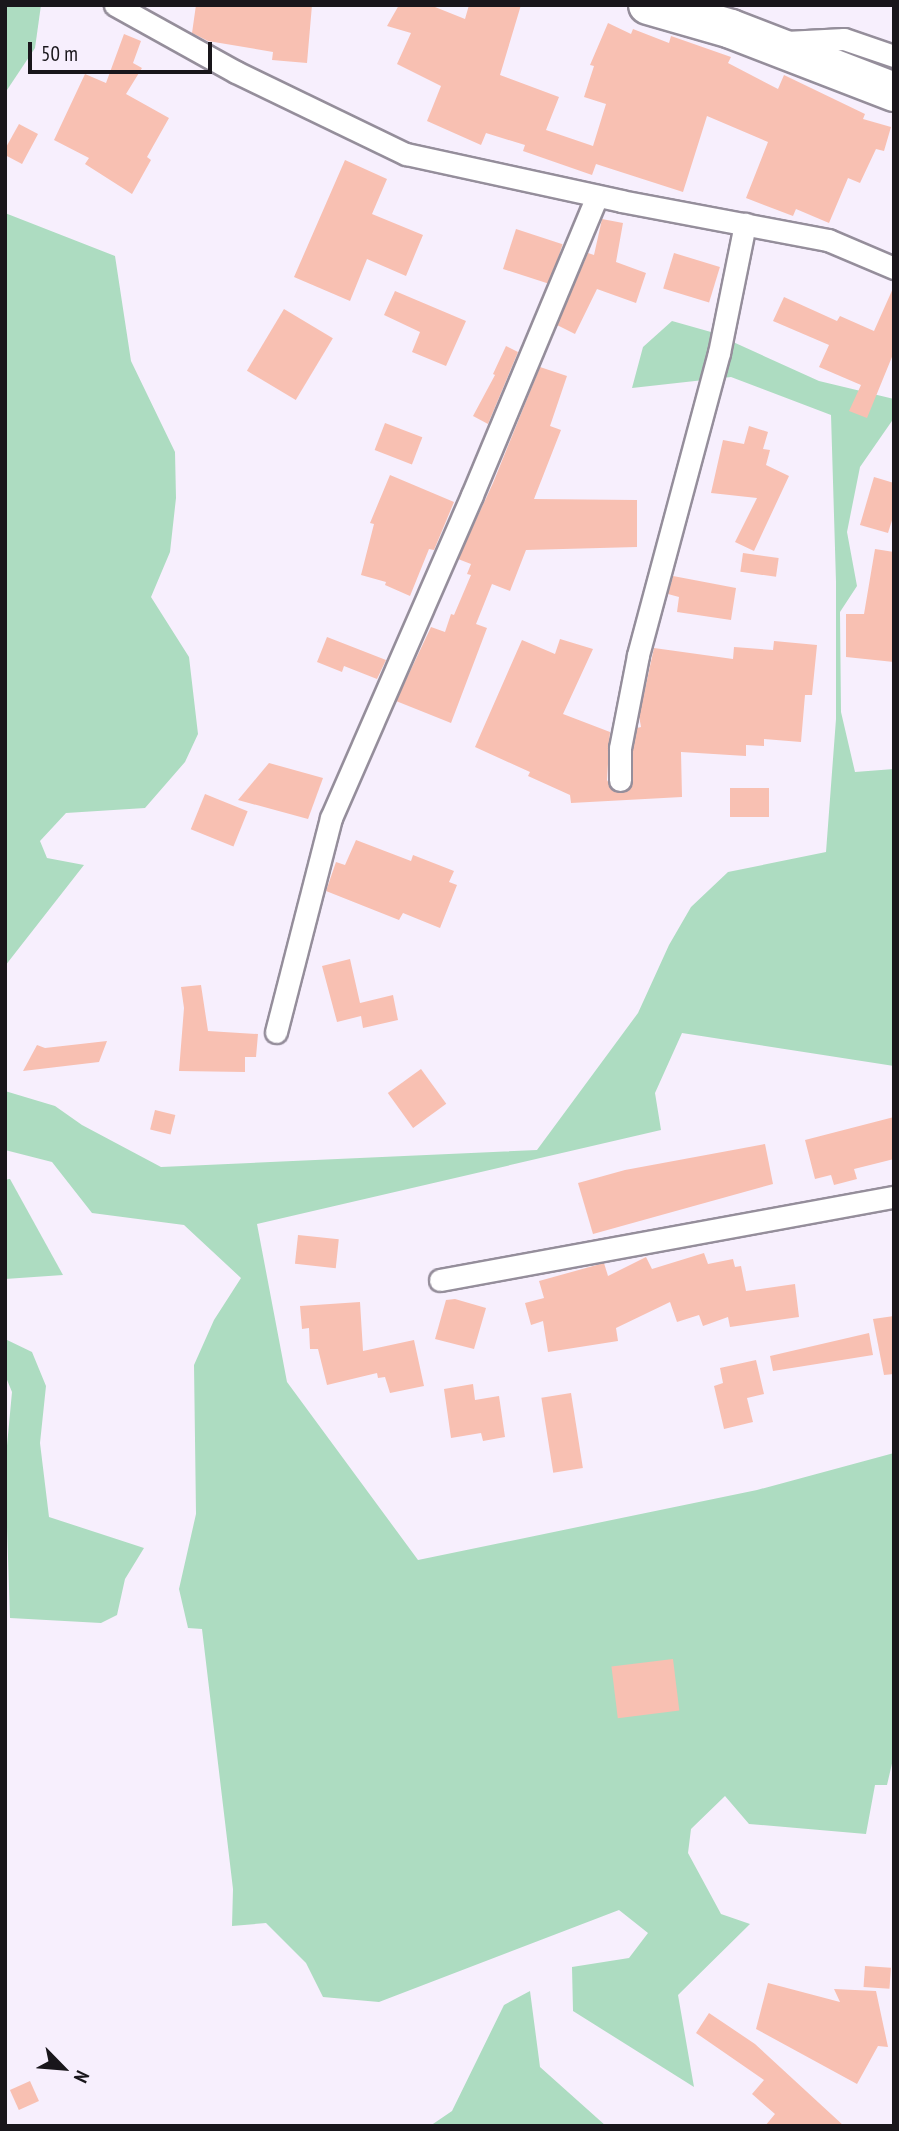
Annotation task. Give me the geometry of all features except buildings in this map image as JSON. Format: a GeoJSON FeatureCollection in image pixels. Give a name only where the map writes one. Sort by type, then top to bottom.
{"type":"FeatureCollection","features":[{"type":"Feature","properties":{"kind":"highway"},"geometry":{"type":"LineString","coordinates":[[648,5],[734,17],[767,42],[894,92]]}},
{"type":"Feature","properties":{"kind":"street"},"geometry":{"type":"LineString","coordinates":[[115,5],[236,72],[407,155],[597,196],[828,240],[894,268]]}},
{"type":"Feature","properties":{"kind":"street"},"geometry":{"type":"LineString","coordinates":[[767,42],[844,39],[894,56]]}},
{"type":"Feature","properties":{"kind":"street"},"geometry":{"type":"LineString","coordinates":[[276,1032],[331,818],[472,495],[597,196]]}},
{"type":"Feature","properties":{"kind":"street"},"geometry":{"type":"LineString","coordinates":[[620,780],[620,748],[638,655],[719,353],[745,224]]}},
{"type":"Feature","properties":{"kind":"street"},"geometry":{"type":"LineString","coordinates":[[440,1280],[894,1197]]}},
{"type":"Feature","properties":{"kind":"green space"},"geometry":{"type":"Polygon","coordinates":[[[5,5],[41,5],[35,48],[5,93],[5,5]]]}},
{"type":"Feature","properties":{"kind":"green space"},"geometry":{"type":"Polygon","coordinates":[[[5,213],[115,256],[131,361],[175,452],[176,498],[170,552],[151,597],[189,657],[198,734],[185,762],[145,808],[66,813],[40,841],[47,858],[84,865],[5,966],[5,213]]]}},
{"type":"Feature","properties":{"kind":"green space"},"geometry":{"type":"Polygon","coordinates":[[[672,321],[711,332],[819,381],[894,399],[894,418],[860,467],[847,532],[857,586],[840,612],[841,712],[855,772],[894,769],[894,1066],[682,1033],[655,1093],[661,1130],[257,1224],[287,1382],[418,1560],[757,1490],[894,1453],[894,1755],[887,1785],[875,1785],[866,1834],[749,1824],[725,1796],[691,1829],[688,1853],[721,1914],[750,1924],[678,1995],[694,2087],[573,2011],[572,1967],[629,1958],[648,1933],[619,1910],[379,2002],[323,1997],[306,1963],[266,1923],[232,1926],[233,1889],[202,1629],[188,1628],[179,1589],[196,1514],[194,1365],[214,1320],[241,1278],[184,1225],[92,1213],[52,1162],[5,1150],[5,1091],[55,1106],[82,1125],[161,1167],[537,1150],[638,1013],[669,945],[691,907],[728,872],[826,852],[836,719],[836,582],[831,415],[731,377],[632,388],[643,347],[672,321]]]}},
{"type":"Feature","properties":{"kind":"green space"},"geometry":{"type":"Polygon","coordinates":[[[10,1179],[63,1275],[5,1279],[5,1180],[10,1179]]]}},
{"type":"Feature","properties":{"kind":"green space"},"geometry":{"type":"Polygon","coordinates":[[[5,1339],[32,1352],[46,1386],[40,1443],[49,1517],[144,1548],[125,1579],[117,1615],[101,1623],[10,1618],[5,1467],[12,1392],[5,1375],[5,1339]]]}},
{"type":"Feature","properties":{"kind":"green space"},"geometry":{"type":"Polygon","coordinates":[[[530,1991],[540,2067],[606,2126],[430,2126],[452,2111],[504,2005],[530,1991]]]}}]}
